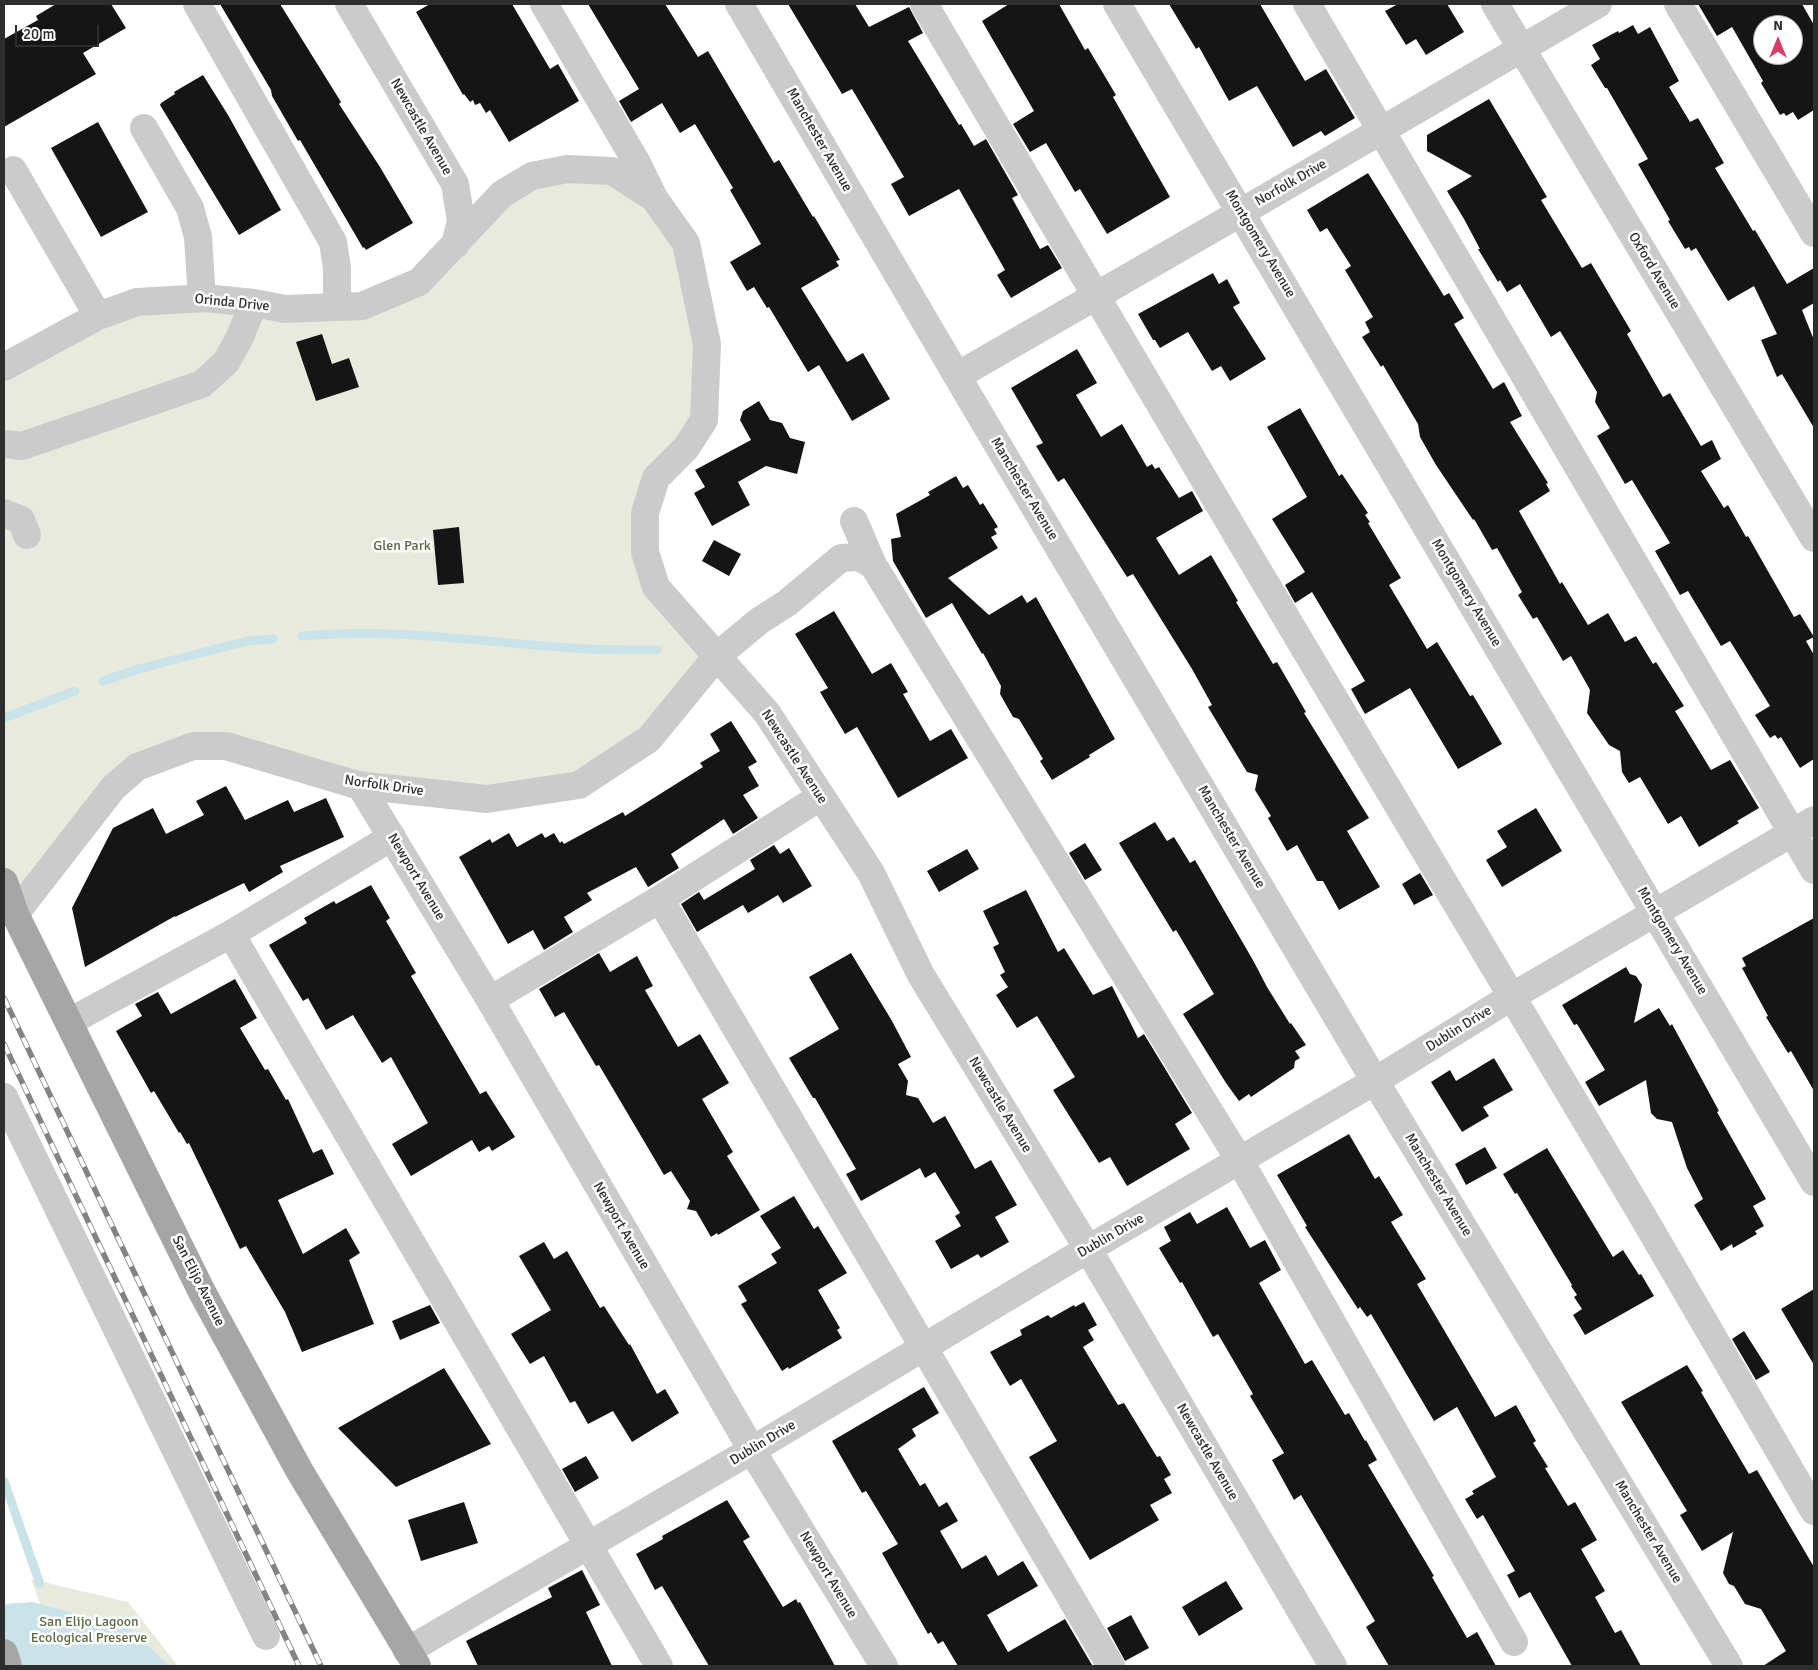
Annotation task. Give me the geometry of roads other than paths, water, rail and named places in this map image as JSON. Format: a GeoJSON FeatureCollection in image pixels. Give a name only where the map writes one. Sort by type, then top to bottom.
{"type":"FeatureCollection","features":[{"type":"Feature","properties":{"kind":"main road","name":"San Elijo Avenue"},"geometry":{"type":"LineString","coordinates":[[4,882],[15,914],[206,1300],[298,1470],[412,1658]]}},
{"type":"Feature","properties":{"kind":"main road"},"geometry":{"type":"LineString","coordinates":[[4,1653],[8,1666]]}},
{"type":"Feature","properties":{"kind":"street"},"geometry":{"type":"LineString","coordinates":[[197,4],[333,242],[338,268],[337,307]]}},
{"type":"Feature","properties":{"kind":"street","name":"Newcastle Avenue"},"geometry":{"type":"LineString","coordinates":[[349,4],[455,184],[461,221],[455,245]]}},
{"type":"Feature","properties":{"kind":"street"},"geometry":{"type":"LineString","coordinates":[[544,4],[637,163],[654,198]]}},
{"type":"Feature","properties":{"kind":"street","name":"Manchester Avenue"},"geometry":{"type":"LineString","coordinates":[[739,4],[1375,1081],[1729,1666]]}},
{"type":"Feature","properties":{"kind":"street"},"geometry":{"type":"LineString","coordinates":[[924,4],[1511,997],[1642,1215],[1814,1512]]}},
{"type":"Feature","properties":{"kind":"street","name":"Montgomery Avenue"},"geometry":{"type":"LineString","coordinates":[[1116,4],[1241,212],[1814,1182]]}},
{"type":"Feature","properties":{"kind":"street"},"geometry":{"type":"LineString","coordinates":[[1307,4],[1381,131],[1803,827],[1814,870]]}},
{"type":"Feature","properties":{"kind":"street","name":"Oxford Avenue"},"geometry":{"type":"LineString","coordinates":[[1494,4],[1814,538]]}},
{"type":"Feature","properties":{"kind":"street","name":"Norfolk Drive"},"geometry":{"type":"LineString","coordinates":[[957,376],[1522,50],[1598,4]]}},
{"type":"Feature","properties":{"kind":"street"},"geometry":{"type":"LineString","coordinates":[[1678,4],[1814,233]]}},
{"type":"Feature","properties":{"kind":"street"},"geometry":{"type":"LineString","coordinates":[[144,128],[190,208],[198,237],[202,298]]}},
{"type":"Feature","properties":{"kind":"street","name":"Newcastle Avenue"},"geometry":{"type":"LineString","coordinates":[[455,245],[502,194],[532,176],[567,169],[612,171],[654,198],[686,243],[707,344],[704,420],[686,448],[656,478],[645,513],[645,552],[656,587],[767,713],[871,873],[921,975],[1088,1249],[1333,1666]]}},
{"type":"Feature","properties":{"kind":"street"},"geometry":{"type":"LineString","coordinates":[[13,170],[98,316]]}},
{"type":"Feature","properties":{"kind":"street","name":"Orinda Drive"},"geometry":{"type":"LineString","coordinates":[[4,367],[98,316],[136,302],[202,298],[284,309],[362,306],[419,282],[455,245]]}},
{"type":"Feature","properties":{"kind":"street"},"geometry":{"type":"LineString","coordinates":[[4,444],[22,446],[202,384],[226,362],[239,339],[254,304]]}},
{"type":"Feature","properties":{"kind":"street"},"geometry":{"type":"LineString","coordinates":[[4,513],[21,520],[27,535]]}},
{"type":"Feature","properties":{"kind":"street"},"geometry":{"type":"LineString","coordinates":[[854,521],[873,565],[1240,1161],[1514,1642]]}},
{"type":"Feature","properties":{"kind":"street","name":"Norfolk Drive"},"geometry":{"type":"LineString","coordinates":[[15,914],[113,788],[136,767],[193,746],[226,746],[360,785],[487,799],[579,785],[650,739],[717,656],[759,621],[787,603],[841,558],[859,557],[873,565]]}},
{"type":"Feature","properties":{"kind":"street","name":"Newport Avenue"},"geometry":{"type":"LineString","coordinates":[[360,785],[490,1000],[752,1450],[884,1666]]}},
{"type":"Feature","properties":{"kind":"street"},"geometry":{"type":"LineString","coordinates":[[490,1000],[660,899],[820,797]]}},
{"type":"Feature","properties":{"kind":"street","name":"Dublin Drive"},"geometry":{"type":"LineString","coordinates":[[412,1658],[587,1545],[752,1450],[924,1346],[1375,1081],[1511,997],[1803,827]]}},
{"type":"Feature","properties":{"kind":"street"},"geometry":{"type":"LineString","coordinates":[[69,1022],[231,934],[392,838]]}},
{"type":"Feature","properties":{"kind":"street"},"geometry":{"type":"LineString","coordinates":[[660,899],[1111,1666]]}},
{"type":"Feature","properties":{"kind":"street"},"geometry":{"type":"LineString","coordinates":[[231,934],[659,1666]]}},
{"type":"Feature","properties":{"kind":"street"},"geometry":{"type":"LineString","coordinates":[[4,1097],[266,1636]]}},
{"type":"Feature","properties":{"kind":"water"},"geometry":{"type":"Polygon","coordinates":[[[33,1602],[128,1628],[170,1666],[4,1666],[4,1604],[33,1602]]]}},
{"type":"Feature","properties":{"kind":"waterway"},"geometry":{"type":"LineString","coordinates":[[302,636],[338,634],[410,635],[552,647],[657,650]]}},
{"type":"Feature","properties":{"kind":"waterway"},"geometry":{"type":"LineString","coordinates":[[103,681],[138,669],[248,641],[273,639]]}},
{"type":"Feature","properties":{"kind":"waterway"},"geometry":{"type":"LineString","coordinates":[[4,718],[75,691]]}},
{"type":"Feature","properties":{"kind":"waterway"},"geometry":{"type":"LineString","coordinates":[[4,1481],[40,1584]]}},
{"type":"Feature","properties":{"kind":"railway"},"geometry":{"type":"LineString","coordinates":[[4,998],[321,1666]]}},
{"type":"Feature","properties":{"kind":"railway"},"geometry":{"type":"LineString","coordinates":[[4,1044],[299,1666]]}},
{"type":"Feature","properties":{"kind":"park label","name":"Glen Park"},"geometry":{"type":"Point","coordinates":[402,546]}},
{"type":"Feature","properties":{"kind":"park label","name":"San Elijo Lagoon Ecological Preserve"},"geometry":{"type":"Point","coordinates":[89,1630]}}]}
